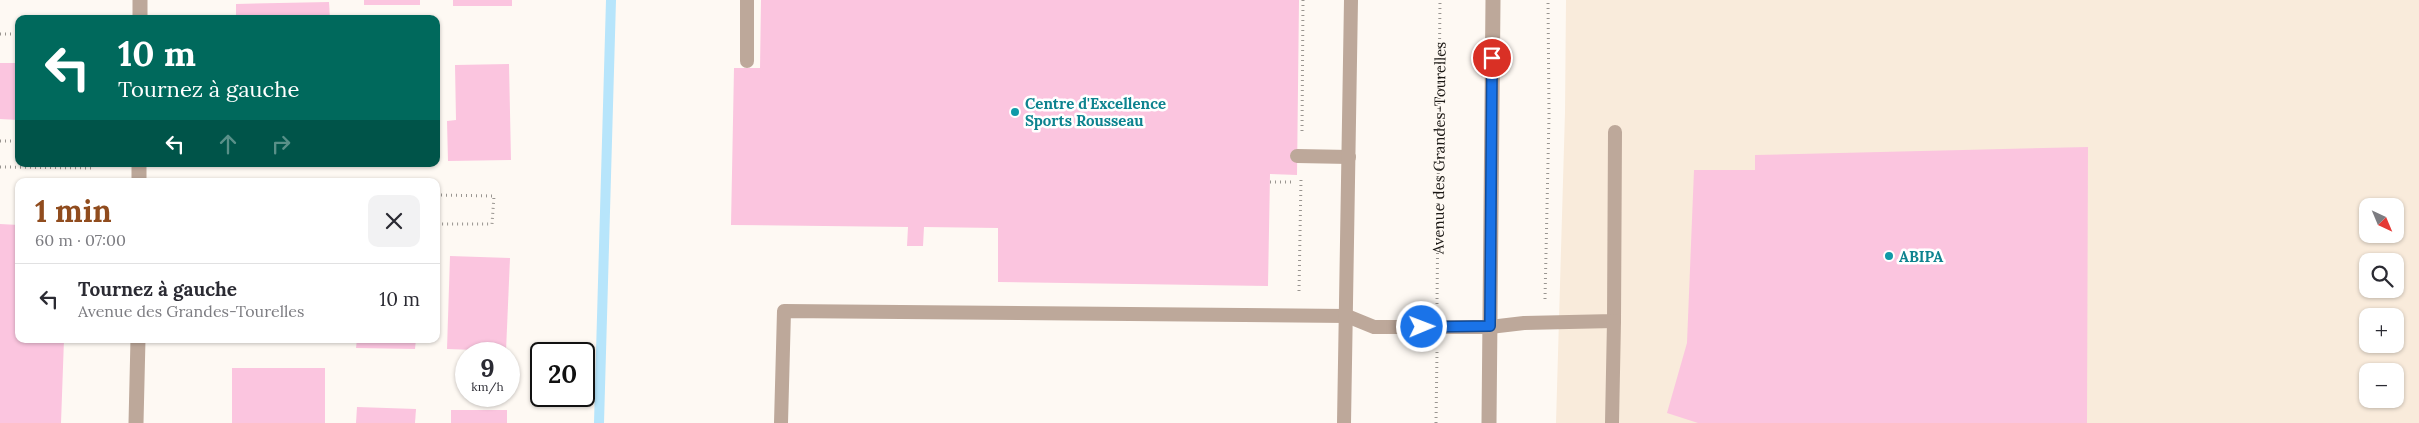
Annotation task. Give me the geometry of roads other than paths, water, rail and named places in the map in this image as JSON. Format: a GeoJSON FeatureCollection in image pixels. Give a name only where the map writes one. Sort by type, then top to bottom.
{"type":"FeatureCollection","features":[{"type":"Feature","properties":{"kind":"street"},"geometry":{"type":"LineString","coordinates":[[140,0],[140,15]]}},
{"type":"Feature","properties":{"kind":"street"},"geometry":{"type":"LineString","coordinates":[[1489,423],[1492,0]]}},
{"type":"Feature","properties":{"kind":"street"},"geometry":{"type":"LineString","coordinates":[[136,423],[138,343]]}},
{"type":"Feature","properties":{"kind":"lane"},"geometry":{"type":"LineString","coordinates":[[747,61],[748,0]]}},
{"type":"Feature","properties":{"kind":"lane"},"geometry":{"type":"LineString","coordinates":[[1344,423],[1351,0]]}},
{"type":"Feature","properties":{"kind":"lane"},"geometry":{"type":"LineString","coordinates":[[1612,423],[1616,132]]}},
{"type":"Feature","properties":{"kind":"lane"},"geometry":{"type":"LineString","coordinates":[[1297,156],[1349,157]]}},
{"type":"Feature","properties":{"kind":"lane"},"geometry":{"type":"LineString","coordinates":[[782,423],[784,311],[1347,316],[1374,327],[1490,326],[1544,322],[1614,321]]}},
{"type":"Feature","properties":{"kind":"waterway"},"geometry":{"type":"LineString","coordinates":[[599,423],[611,0]]}},
{"type":"Feature","properties":{"kind":"place","name":"Centre d'Excellence Sports Rousseau"},"geometry":{"type":"Point","coordinates":[1015,112]}},
{"type":"Feature","properties":{"kind":"place","name":"ABIPA"},"geometry":{"type":"Point","coordinates":[1889,256]}}]}
